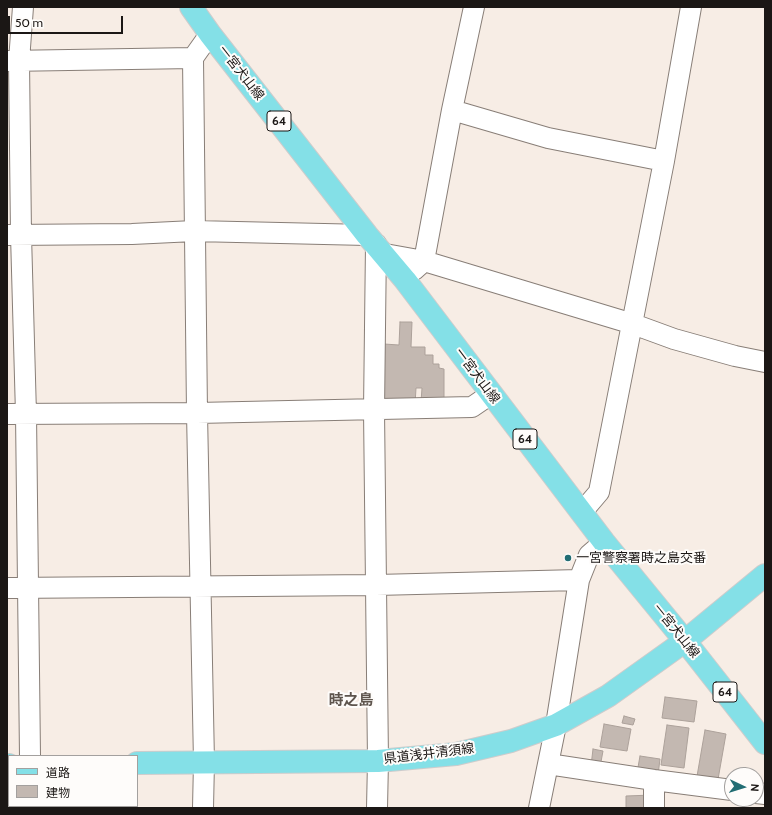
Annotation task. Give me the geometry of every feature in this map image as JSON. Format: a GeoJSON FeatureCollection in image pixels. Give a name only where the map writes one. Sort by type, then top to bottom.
{"type":"FeatureCollection","features":[{"type":"Feature","properties":{"kind":"main road","name":"一宮犬山線"},"geometry":{"type":"LineString","coordinates":[[191,7],[210,34],[405,280],[604,542],[685,641],[765,743]]}},
{"type":"Feature","properties":{"kind":"main road","name":"県道浅井清須線"},"geometry":{"type":"LineString","coordinates":[[138,763],[378,761],[456,754],[512,741],[556,725],[608,696],[685,641],[765,575]]}},
{"type":"Feature","properties":{"kind":"street"},"geometry":{"type":"LineString","coordinates":[[23,7],[13,61],[14,235],[17,414],[28,588],[30,755]]}},
{"type":"Feature","properties":{"kind":"street"},"geometry":{"type":"LineString","coordinates":[[405,280],[424,261],[452,110],[474,7]]}},
{"type":"Feature","properties":{"kind":"street"},"geometry":{"type":"LineString","coordinates":[[582,512],[599,492],[664,161],[691,7]]}},
{"type":"Feature","properties":{"kind":"street"},"geometry":{"type":"LineString","coordinates":[[203,808],[204,762],[194,231],[193,58],[210,34]]}},
{"type":"Feature","properties":{"kind":"street"},"geometry":{"type":"LineString","coordinates":[[13,61],[193,58]]}},
{"type":"Feature","properties":{"kind":"street"},"geometry":{"type":"LineString","coordinates":[[452,110],[548,138],[664,161]]}},
{"type":"Feature","properties":{"kind":"street"},"geometry":{"type":"LineString","coordinates":[[14,235],[132,234],[194,231],[376,244],[424,261],[633,324],[674,338],[735,356],[765,362]]}},
{"type":"Feature","properties":{"kind":"street"},"geometry":{"type":"LineString","coordinates":[[376,244],[374,410],[378,761],[377,808]]}},
{"type":"Feature","properties":{"kind":"street"},"geometry":{"type":"LineString","coordinates":[[17,414],[197,413],[472,407],[491,394]]}},
{"type":"Feature","properties":{"kind":"street"},"geometry":{"type":"LineString","coordinates":[[539,808],[556,725],[580,580],[589,555],[604,542]]}},
{"type":"Feature","properties":{"kind":"street"},"geometry":{"type":"LineString","coordinates":[[7,588],[201,587],[580,580]]}},
{"type":"Feature","properties":{"kind":"street"},"geometry":{"type":"LineString","coordinates":[[548,764],[724,789]]}},
{"type":"Feature","properties":{"kind":"street"},"geometry":{"type":"LineString","coordinates":[[654,780],[654,808]]}},
{"type":"Feature","properties":{"kind":"building"},"geometry":{"type":"Polygon","coordinates":[[[400,322],[412,322],[411,347],[425,347],[425,355],[433,355],[433,364],[439,364],[439,368],[444,369],[444,403],[421,402],[422,388],[416,388],[415,405],[382,405],[384,344],[399,345],[400,322]]]}},
{"type":"Feature","properties":{"kind":"building"},"geometry":{"type":"Polygon","coordinates":[[[665,697],[697,701],[694,722],[662,718],[665,697]]]}},
{"type":"Feature","properties":{"kind":"building"},"geometry":{"type":"Polygon","coordinates":[[[624,716],[635,719],[633,725],[622,723],[624,716]]]}},
{"type":"Feature","properties":{"kind":"building"},"geometry":{"type":"Polygon","coordinates":[[[604,724],[631,729],[627,751],[600,747],[604,724]]]}},
{"type":"Feature","properties":{"kind":"building"},"geometry":{"type":"Polygon","coordinates":[[[667,725],[689,728],[684,768],[661,765],[667,725]]]}},
{"type":"Feature","properties":{"kind":"building"},"geometry":{"type":"Polygon","coordinates":[[[705,730],[726,734],[717,785],[696,782],[705,730]]]}},
{"type":"Feature","properties":{"kind":"building"},"geometry":{"type":"Polygon","coordinates":[[[593,749],[603,751],[600,767],[591,766],[593,749]]]}},
{"type":"Feature","properties":{"kind":"building"},"geometry":{"type":"Polygon","coordinates":[[[640,756],[660,759],[658,775],[637,773],[640,756]]]}},
{"type":"Feature","properties":{"kind":"building"},"geometry":{"type":"Polygon","coordinates":[[[652,795],[652,808],[626,808],[626,796],[652,795]]]}},
{"type":"Feature","properties":{"kind":"place","name":"一宮警察署時之島交番"},"geometry":{"type":"Point","coordinates":[568,558]}},
{"type":"Feature","properties":{"kind":"district","name":"時之島"},"geometry":{"type":"Point","coordinates":[351,701]}}]}
